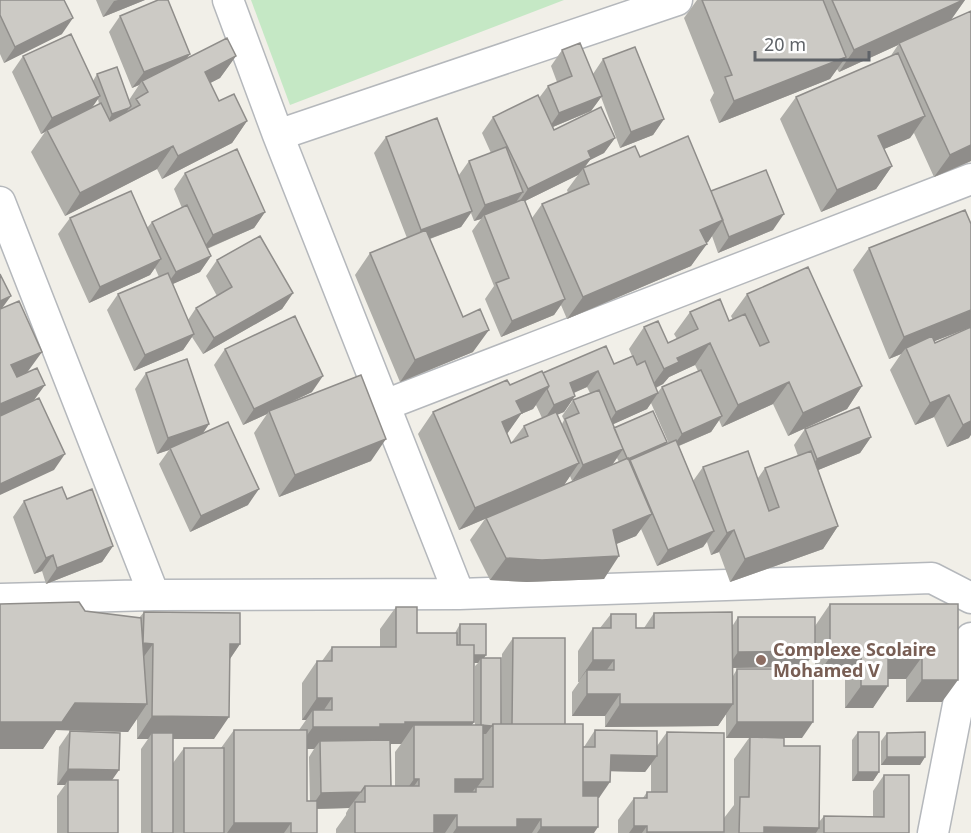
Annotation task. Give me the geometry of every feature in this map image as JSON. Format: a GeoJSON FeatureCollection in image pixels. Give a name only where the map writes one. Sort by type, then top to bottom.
{"type":"FeatureCollection","features":[{"type":"Feature","properties":{"kind":"street"},"geometry":{"type":"LineString","coordinates":[[228,0],[278,135],[459,594]]}},
{"type":"Feature","properties":{"kind":"street"},"geometry":{"type":"LineString","coordinates":[[278,135],[677,0]]}},
{"type":"Feature","properties":{"kind":"street"},"geometry":{"type":"LineString","coordinates":[[385,405],[971,179]]}},
{"type":"Feature","properties":{"kind":"street"},"geometry":{"type":"LineString","coordinates":[[0,202],[154,595]]}},
{"type":"Feature","properties":{"kind":"street"},"geometry":{"type":"LineString","coordinates":[[0,599],[154,595],[459,594],[932,578],[971,598]]}},
{"type":"Feature","properties":{"kind":"street"},"geometry":{"type":"LineString","coordinates":[[933,833],[971,638]]}},
{"type":"Feature","properties":{"kind":"green space"},"geometry":{"type":"Polygon","coordinates":[[[251,0],[564,0],[290,105],[251,0]]]}},
{"type":"Feature","properties":{"kind":"building"},"geometry":{"type":"Polygon","coordinates":[[[0,0],[64,0],[73,18],[15,47],[0,15],[0,0]]]}},
{"type":"Feature","properties":{"kind":"building"},"geometry":{"type":"Polygon","coordinates":[[[158,0],[168,0],[190,54],[144,72],[120,16],[158,0]]]}},
{"type":"Feature","properties":{"kind":"building"},"geometry":{"type":"Polygon","coordinates":[[[702,0],[823,0],[846,57],[734,101],[725,77],[732,75],[702,0]]]}},
{"type":"Feature","properties":{"kind":"building"},"geometry":{"type":"Polygon","coordinates":[[[832,0],[963,0],[854,50],[832,0]]]}},
{"type":"Feature","properties":{"kind":"building"},"geometry":{"type":"Polygon","coordinates":[[[971,11],[971,145],[950,155],[899,43],[971,11]]]}},
{"type":"Feature","properties":{"kind":"building"},"geometry":{"type":"Polygon","coordinates":[[[71,34],[100,96],[52,118],[23,56],[71,34]]]}},
{"type":"Feature","properties":{"kind":"building"},"geometry":{"type":"Polygon","coordinates":[[[227,38],[236,56],[205,72],[219,101],[234,94],[247,121],[178,156],[173,146],[80,193],[47,130],[101,103],[110,121],[140,105],[136,99],[148,92],[142,81],[227,38]]]}},
{"type":"Feature","properties":{"kind":"building"},"geometry":{"type":"Polygon","coordinates":[[[580,43],[602,96],[559,113],[548,86],[572,76],[562,50],[580,43]]]}},
{"type":"Feature","properties":{"kind":"building"},"geometry":{"type":"Polygon","coordinates":[[[635,47],[664,119],[631,132],[603,59],[635,47]]]}},
{"type":"Feature","properties":{"kind":"building"},"geometry":{"type":"Polygon","coordinates":[[[898,53],[925,116],[878,136],[892,166],[837,190],[796,97],[898,53]]]}},
{"type":"Feature","properties":{"kind":"building"},"geometry":{"type":"Polygon","coordinates":[[[117,67],[131,106],[112,114],[97,74],[117,67]]]}},
{"type":"Feature","properties":{"kind":"building"},"geometry":{"type":"Polygon","coordinates":[[[538,95],[554,130],[601,107],[615,138],[588,151],[591,158],[528,189],[493,117],[538,95]]]}},
{"type":"Feature","properties":{"kind":"building"},"geometry":{"type":"Polygon","coordinates":[[[437,118],[472,211],[421,230],[386,137],[437,118]]]}},
{"type":"Feature","properties":{"kind":"building"},"geometry":{"type":"Polygon","coordinates":[[[688,136],[723,220],[700,230],[707,244],[583,297],[542,204],[589,184],[583,168],[635,146],[640,157],[688,136]]]}},
{"type":"Feature","properties":{"kind":"building"},"geometry":{"type":"Polygon","coordinates":[[[506,147],[523,192],[485,205],[469,161],[506,147]]]}},
{"type":"Feature","properties":{"kind":"building"},"geometry":{"type":"Polygon","coordinates":[[[237,149],[265,212],[213,235],[185,173],[237,149]]]}},
{"type":"Feature","properties":{"kind":"building"},"geometry":{"type":"Polygon","coordinates":[[[766,170],[784,214],[729,237],[711,191],[766,170]]]}},
{"type":"Feature","properties":{"kind":"building"},"geometry":{"type":"Polygon","coordinates":[[[131,191],[161,259],[100,287],[70,218],[131,191]]]}},
{"type":"Feature","properties":{"kind":"building"},"geometry":{"type":"Polygon","coordinates":[[[524,199],[565,299],[512,321],[496,283],[509,278],[484,215],[524,199]]]}},
{"type":"Feature","properties":{"kind":"building"},"geometry":{"type":"Polygon","coordinates":[[[187,205],[211,256],[176,272],[152,222],[187,205]]]}},
{"type":"Feature","properties":{"kind":"building"},"geometry":{"type":"Polygon","coordinates":[[[965,210],[971,224],[971,310],[904,337],[869,248],[965,210]]]}},
{"type":"Feature","properties":{"kind":"building"},"geometry":{"type":"Polygon","coordinates":[[[426,230],[463,317],[480,309],[489,330],[415,360],[370,253],[426,230]]]}},
{"type":"Feature","properties":{"kind":"building"},"geometry":{"type":"Polygon","coordinates":[[[260,236],[293,293],[214,338],[196,308],[232,287],[217,260],[260,236]]]}},
{"type":"Feature","properties":{"kind":"building"},"geometry":{"type":"Polygon","coordinates":[[[808,267],[862,386],[803,413],[789,382],[738,405],[710,343],[677,358],[679,362],[664,369],[644,327],[658,321],[668,343],[698,329],[690,312],[720,299],[729,321],[745,314],[760,346],[769,342],[747,294],[808,267]]]}},
{"type":"Feature","properties":{"kind":"building"},"geometry":{"type":"Polygon","coordinates":[[[168,273],[194,334],[145,355],[118,294],[168,273]]]}},
{"type":"Feature","properties":{"kind":"building"},"geometry":{"type":"Polygon","coordinates":[[[0,274],[11,296],[0,301],[0,274]]]}},
{"type":"Feature","properties":{"kind":"building"},"geometry":{"type":"Polygon","coordinates":[[[19,301],[42,352],[11,365],[17,377],[37,368],[45,385],[0,404],[0,309],[19,301]]]}},
{"type":"Feature","properties":{"kind":"building"},"geometry":{"type":"Polygon","coordinates":[[[295,316],[323,376],[254,409],[225,349],[295,316]]]}},
{"type":"Feature","properties":{"kind":"building"},"geometry":{"type":"Polygon","coordinates":[[[971,327],[971,421],[963,425],[949,395],[930,403],[906,348],[932,336],[935,343],[971,327]]]}},
{"type":"Feature","properties":{"kind":"building"},"geometry":{"type":"Polygon","coordinates":[[[606,346],[614,364],[633,356],[637,365],[645,361],[658,393],[616,412],[598,371],[570,383],[575,396],[554,405],[543,373],[606,346]]]}},
{"type":"Feature","properties":{"kind":"building"},"geometry":{"type":"Polygon","coordinates":[[[187,359],[209,424],[168,438],[146,373],[187,359]]]}},
{"type":"Feature","properties":{"kind":"building"},"geometry":{"type":"Polygon","coordinates":[[[701,370],[722,416],[682,434],[662,387],[701,370]]]}},
{"type":"Feature","properties":{"kind":"building"},"geometry":{"type":"Polygon","coordinates":[[[542,371],[549,386],[516,401],[522,413],[502,422],[511,443],[528,436],[524,426],[556,412],[579,463],[475,508],[433,412],[507,380],[510,385],[542,371]]]}},
{"type":"Feature","properties":{"kind":"building"},"geometry":{"type":"Polygon","coordinates":[[[361,375],[386,439],[295,475],[269,411],[361,375]]]}},
{"type":"Feature","properties":{"kind":"building"},"geometry":{"type":"Polygon","coordinates":[[[599,390],[623,449],[583,465],[565,419],[579,413],[573,400],[599,390]]]}},
{"type":"Feature","properties":{"kind":"building"},"geometry":{"type":"Polygon","coordinates":[[[39,398],[65,454],[0,484],[0,416],[39,398]]]}},
{"type":"Feature","properties":{"kind":"building"},"geometry":{"type":"Polygon","coordinates":[[[859,407],[871,437],[817,459],[805,429],[859,407]]]}},
{"type":"Feature","properties":{"kind":"building"},"geometry":{"type":"Polygon","coordinates":[[[653,411],[667,442],[628,459],[614,428],[653,411]]]}},
{"type":"Feature","properties":{"kind":"building"},"geometry":{"type":"Polygon","coordinates":[[[228,422],[259,489],[201,516],[170,448],[228,422]]]}},
{"type":"Feature","properties":{"kind":"building"},"geometry":{"type":"Polygon","coordinates":[[[676,440],[714,531],[668,550],[630,460],[676,440]]]}},
{"type":"Feature","properties":{"kind":"building"},"geometry":{"type":"Polygon","coordinates":[[[748,451],[769,511],[779,507],[765,468],[811,451],[838,526],[745,559],[734,530],[727,533],[703,467],[748,451]]]}},
{"type":"Feature","properties":{"kind":"building"},"geometry":{"type":"Polygon","coordinates":[[[628,458],[652,514],[613,530],[619,556],[542,560],[506,558],[486,518],[628,458]]]}},
{"type":"Feature","properties":{"kind":"building"},"geometry":{"type":"Polygon","coordinates":[[[62,487],[67,499],[92,489],[113,546],[57,568],[53,555],[46,558],[24,501],[62,487]]]}},
{"type":"Feature","properties":{"kind":"building"},"geometry":{"type":"Polygon","coordinates":[[[79,602],[85,611],[141,618],[147,704],[75,703],[62,722],[0,722],[0,604],[79,602]]]}},
{"type":"Feature","properties":{"kind":"building"},"geometry":{"type":"Polygon","coordinates":[[[830,604],[958,604],[958,680],[922,680],[922,657],[888,657],[888,686],[861,686],[861,657],[830,657],[830,604]]]}},
{"type":"Feature","properties":{"kind":"building"},"geometry":{"type":"Polygon","coordinates":[[[396,607],[417,607],[417,633],[457,633],[457,645],[474,645],[474,722],[405,722],[405,724],[380,724],[380,727],[313,727],[313,710],[332,710],[332,698],[317,698],[317,661],[332,661],[332,647],[396,647],[396,607]]]}},
{"type":"Feature","properties":{"kind":"building"},"geometry":{"type":"Polygon","coordinates":[[[144,612],[240,613],[240,644],[230,644],[229,717],[152,716],[153,644],[143,643],[144,612]]]}},
{"type":"Feature","properties":{"kind":"building"},"geometry":{"type":"Polygon","coordinates":[[[732,612],[733,704],[620,704],[620,694],[587,694],[587,670],[614,670],[614,660],[593,660],[593,628],[611,628],[611,614],[636,614],[636,628],[654,628],[654,613],[732,612]]]}},
{"type":"Feature","properties":{"kind":"building"},"geometry":{"type":"Polygon","coordinates":[[[738,617],[815,617],[815,651],[738,652],[738,617]]]}},
{"type":"Feature","properties":{"kind":"building"},"geometry":{"type":"Polygon","coordinates":[[[460,624],[486,624],[486,655],[474,655],[474,645],[460,645],[460,624]]]}},
{"type":"Feature","properties":{"kind":"building"},"geometry":{"type":"Polygon","coordinates":[[[513,638],[565,638],[565,724],[512,724],[513,638]]]}},
{"type":"Feature","properties":{"kind":"building"},"geometry":{"type":"Polygon","coordinates":[[[481,658],[501,658],[501,724],[481,725],[481,658]]]}},
{"type":"Feature","properties":{"kind":"building"},"geometry":{"type":"Polygon","coordinates":[[[737,669],[813,669],[813,722],[737,722],[737,669]]]}},
{"type":"Feature","properties":{"kind":"building"},"geometry":{"type":"Polygon","coordinates":[[[493,724],[583,724],[583,796],[598,796],[598,827],[541,827],[541,819],[517,819],[517,827],[457,827],[457,815],[434,815],[434,833],[355,833],[355,802],[365,802],[365,786],[419,786],[419,779],[414,779],[414,725],[483,725],[483,779],[455,779],[455,792],[476,792],[476,787],[493,787],[493,724]]]}},
{"type":"Feature","properties":{"kind":"building"},"geometry":{"type":"Polygon","coordinates":[[[234,730],[307,730],[307,801],[317,801],[317,833],[291,833],[291,823],[234,823],[234,730]]]}},
{"type":"Feature","properties":{"kind":"building"},"geometry":{"type":"Polygon","coordinates":[[[595,730],[657,731],[657,756],[611,755],[610,782],[583,782],[583,747],[595,747],[595,730]]]}},
{"type":"Feature","properties":{"kind":"building"},"geometry":{"type":"Polygon","coordinates":[[[70,731],[120,733],[119,770],[68,769],[70,731]]]}},
{"type":"Feature","properties":{"kind":"building"},"geometry":{"type":"Polygon","coordinates":[[[667,732],[724,733],[724,832],[647,832],[647,826],[634,826],[634,798],[647,798],[647,792],[667,792],[667,732]]]}},
{"type":"Feature","properties":{"kind":"building"},"geometry":{"type":"Polygon","coordinates":[[[858,732],[879,732],[879,772],[858,772],[858,732]]]}},
{"type":"Feature","properties":{"kind":"building"},"geometry":{"type":"Polygon","coordinates":[[[925,732],[925,757],[887,757],[887,733],[925,732]]]}},
{"type":"Feature","properties":{"kind":"building"},"geometry":{"type":"Polygon","coordinates":[[[152,733],[173,733],[173,833],[152,833],[152,733]]]}},
{"type":"Feature","properties":{"kind":"building"},"geometry":{"type":"Polygon","coordinates":[[[750,737],[784,738],[784,746],[820,746],[819,828],[764,827],[764,833],[739,833],[740,797],[749,797],[750,737]]]}},
{"type":"Feature","properties":{"kind":"building"},"geometry":{"type":"Polygon","coordinates":[[[390,740],[391,786],[365,786],[361,792],[321,793],[320,741],[390,740]]]}},
{"type":"Feature","properties":{"kind":"building"},"geometry":{"type":"Polygon","coordinates":[[[184,748],[224,748],[224,833],[184,833],[184,748]]]}},
{"type":"Feature","properties":{"kind":"building"},"geometry":{"type":"Polygon","coordinates":[[[884,775],[909,775],[909,833],[824,833],[824,816],[884,817],[884,775]]]}},
{"type":"Feature","properties":{"kind":"building"},"geometry":{"type":"Polygon","coordinates":[[[68,780],[118,780],[118,833],[68,833],[68,780]]]}},
{"type":"Feature","properties":{"kind":"place","name":"Complexe Scolaire Mohamed V"},"geometry":{"type":"Point","coordinates":[761,660]}}]}
